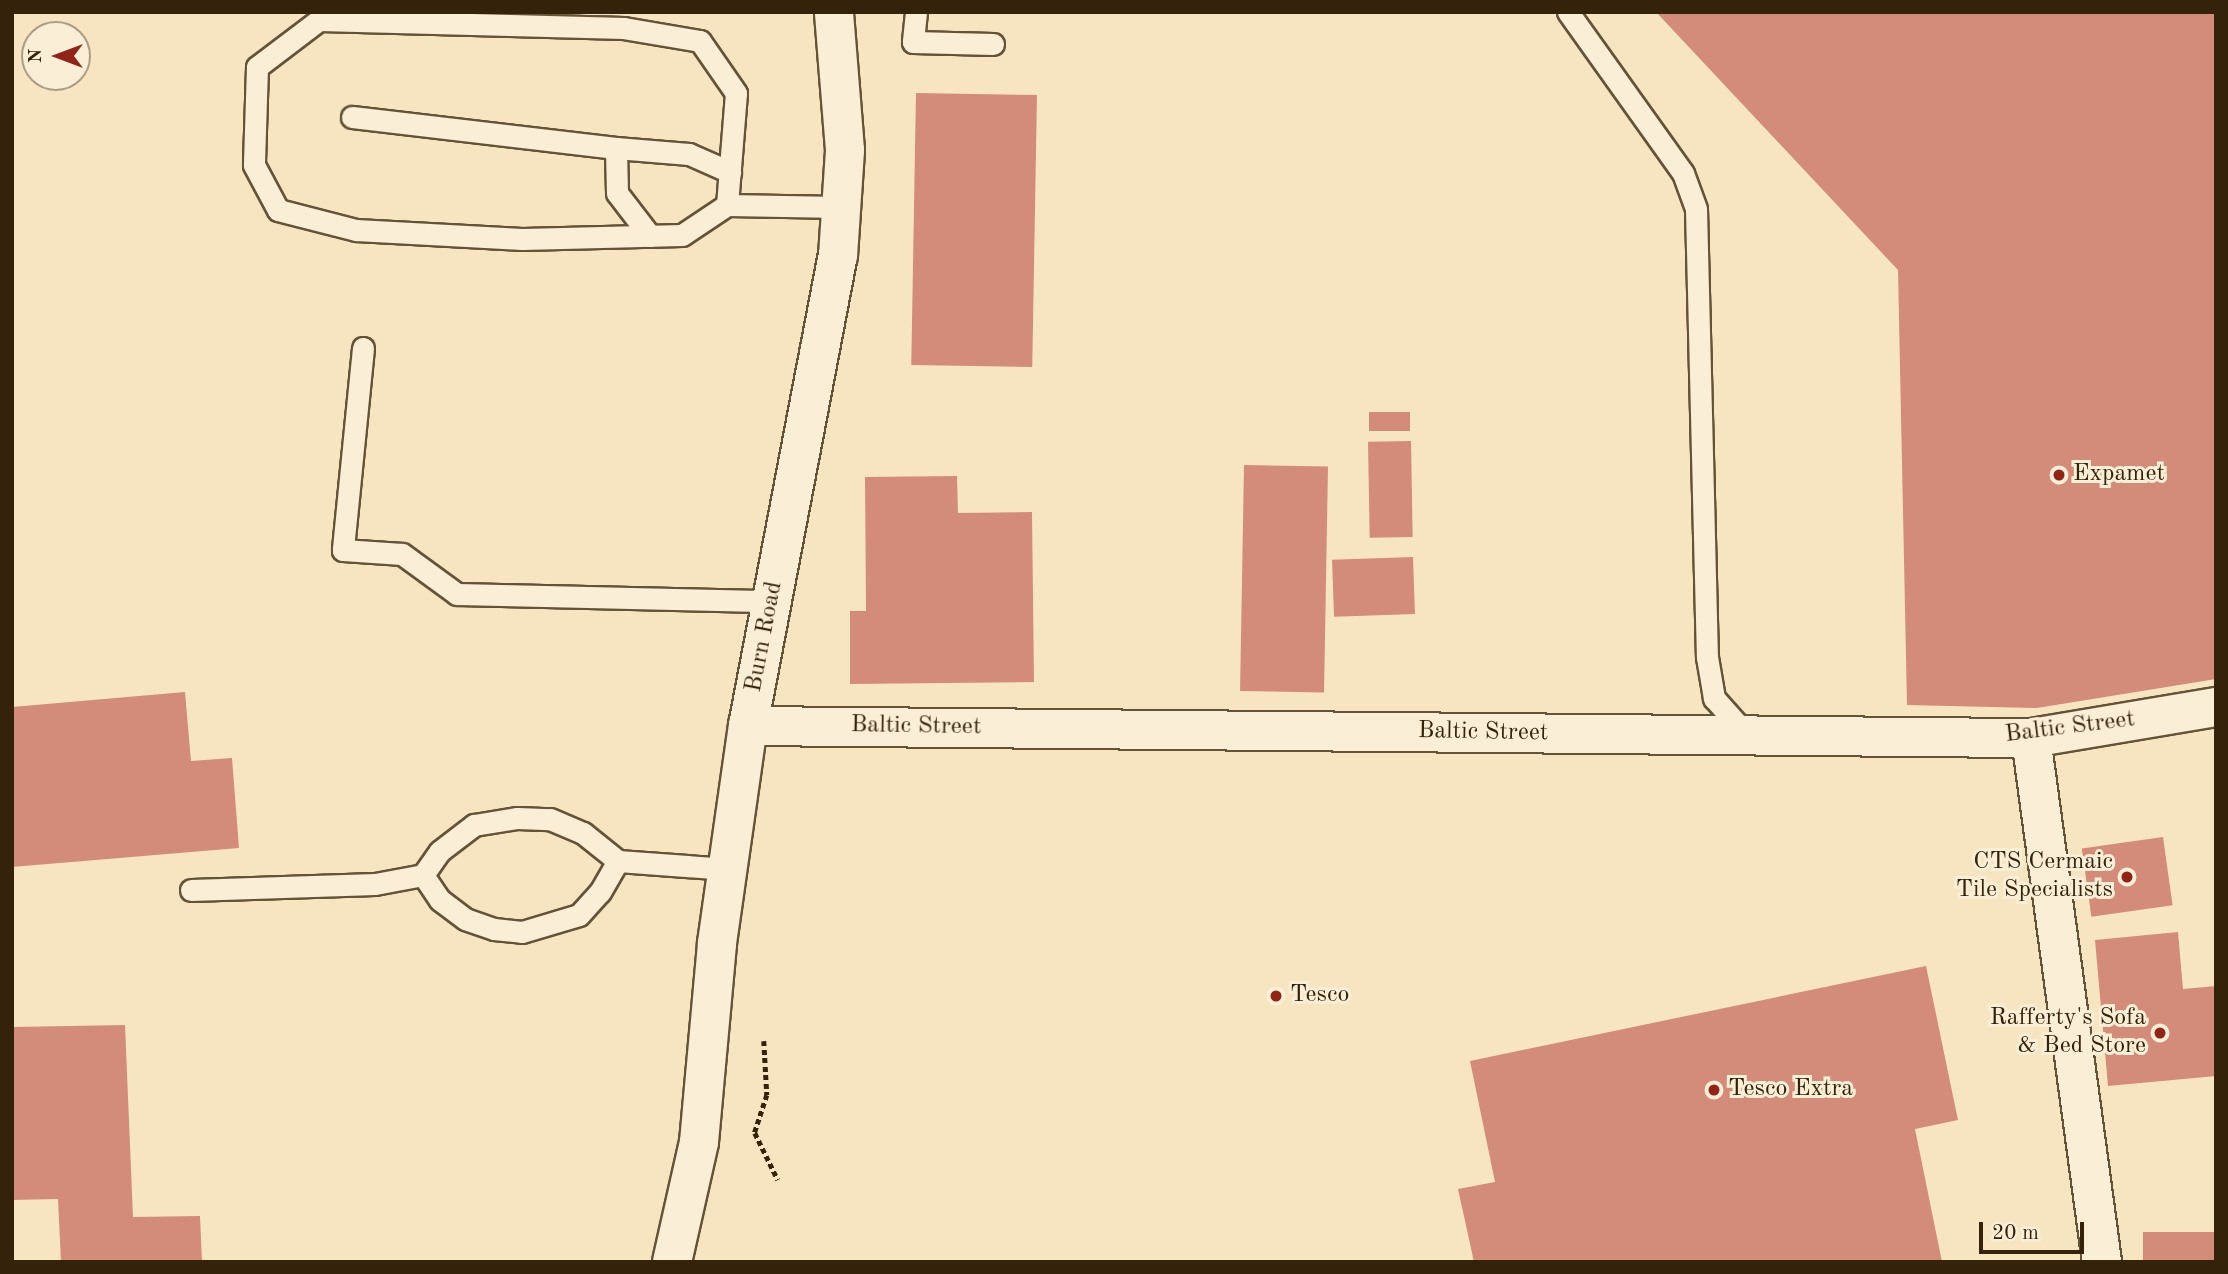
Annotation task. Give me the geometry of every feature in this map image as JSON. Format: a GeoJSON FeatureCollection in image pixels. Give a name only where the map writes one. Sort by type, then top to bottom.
{"type":"FeatureCollection","features":[{"type":"Feature","properties":{"kind":"street","name":"Burn Road"},"geometry":{"type":"LineString","coordinates":[[672,1262],[699,1142],[728,869],[748,726],[838,256],[845,150],[834,12]]}},
{"type":"Feature","properties":{"kind":"street","name":"Baltic Street"},"geometry":{"type":"LineString","coordinates":[[748,726],[2031,738],[2216,707]]}},
{"type":"Feature","properties":{"kind":"street"},"geometry":{"type":"LineString","coordinates":[[2031,738],[2102,1262]]}},
{"type":"Feature","properties":{"kind":"lane"},"geometry":{"type":"LineString","coordinates":[[916,12],[912,42],[993,44]]}},
{"type":"Feature","properties":{"kind":"lane"},"geometry":{"type":"LineString","coordinates":[[1568,12],[1683,173],[1696,209],[1707,657],[1714,698],[1747,735]]}},
{"type":"Feature","properties":{"kind":"lane"},"geometry":{"type":"LineString","coordinates":[[727,205],[736,93],[700,41],[625,28],[319,20],[257,67],[254,165],[278,210],[356,230],[522,239],[682,235],[727,205],[841,207]]}},
{"type":"Feature","properties":{"kind":"lane"},"geometry":{"type":"LineString","coordinates":[[352,117],[689,154],[730,172]]}},
{"type":"Feature","properties":{"kind":"lane"},"geometry":{"type":"LineString","coordinates":[[616,148],[617,193],[650,236]]}},
{"type":"Feature","properties":{"kind":"lane"},"geometry":{"type":"LineString","coordinates":[[363,348],[344,550],[402,554],[457,594],[772,601]]}},
{"type":"Feature","properties":{"kind":"lane"},"geometry":{"type":"LineString","coordinates":[[191,890],[375,884],[423,875],[440,851],[474,825],[517,818],[550,819],[572,828],[618,860],[728,869]]}},
{"type":"Feature","properties":{"kind":"lane"},"geometry":{"type":"LineString","coordinates":[[423,875],[440,900],[465,919],[495,929],[522,932],[579,915],[600,892],[618,860]]}},
{"type":"Feature","properties":{"kind":"path"},"geometry":{"type":"LineString","coordinates":[[764,1041],[767,1095],[754,1133],[778,1180]]}},
{"type":"Feature","properties":{"kind":"building","name":"Expamet"},"geometry":{"type":"Polygon","coordinates":[[[1656,12],[2216,12],[2216,679],[2037,708],[1907,705],[1898,270],[1656,12]]]}},
{"type":"Feature","properties":{"kind":"building"},"geometry":{"type":"Polygon","coordinates":[[[916,93],[1037,95],[1032,367],[911,365],[916,93]]]}},
{"type":"Feature","properties":{"kind":"building"},"geometry":{"type":"Polygon","coordinates":[[[1369,412],[1410,412],[1410,431],[1369,431],[1369,412]]]}},
{"type":"Feature","properties":{"kind":"building"},"geometry":{"type":"Polygon","coordinates":[[[1411,441],[1413,537],[1370,538],[1368,442],[1411,441]]]}},
{"type":"Feature","properties":{"kind":"building"},"geometry":{"type":"Polygon","coordinates":[[[1244,465],[1328,466],[1324,692],[1240,691],[1244,465]]]}},
{"type":"Feature","properties":{"kind":"building"},"geometry":{"type":"Polygon","coordinates":[[[957,476],[958,513],[1032,512],[1034,682],[850,684],[850,611],[866,611],[865,477],[957,476]]]}},
{"type":"Feature","properties":{"kind":"building"},"geometry":{"type":"Polygon","coordinates":[[[1413,557],[1415,614],[1334,617],[1332,560],[1413,557]]]}},
{"type":"Feature","properties":{"kind":"building"},"geometry":{"type":"Polygon","coordinates":[[[185,692],[191,761],[232,758],[239,848],[12,867],[12,707],[185,692]]]}},
{"type":"Feature","properties":{"kind":"building","name":"CTS Cermaic Tile Specialists"},"geometry":{"type":"Polygon","coordinates":[[[2163,837],[2173,905],[2091,917],[2082,848],[2163,837]]]}},
{"type":"Feature","properties":{"kind":"building","name":"Rafferty's Sofa & Bed Store"},"geometry":{"type":"Polygon","coordinates":[[[2178,932],[2183,989],[2216,986],[2216,1076],[2108,1086],[2095,940],[2178,932]]]}},
{"type":"Feature","properties":{"kind":"building","name":"Tesco Extra"},"geometry":{"type":"Polygon","coordinates":[[[1926,966],[1958,1120],[1915,1129],[1942,1262],[1474,1262],[1458,1189],[1495,1182],[1470,1061],[1926,966]]]}},
{"type":"Feature","properties":{"kind":"building"},"geometry":{"type":"Polygon","coordinates":[[[125,1025],[133,1217],[200,1216],[202,1262],[61,1262],[58,1199],[12,1200],[12,1027],[125,1025]]]}},
{"type":"Feature","properties":{"kind":"building"},"geometry":{"type":"Polygon","coordinates":[[[2143,1232],[2216,1232],[2216,1262],[2143,1262],[2143,1232]]]}},
{"type":"Feature","properties":{"kind":"place","name":"Expamet"},"geometry":{"type":"Point","coordinates":[2059,475]}},
{"type":"Feature","properties":{"kind":"place","name":"CTS Cermaic Tile Specialists"},"geometry":{"type":"Point","coordinates":[2127,877]}},
{"type":"Feature","properties":{"kind":"place","name":"Tesco"},"geometry":{"type":"Point","coordinates":[1276,996]}},
{"type":"Feature","properties":{"kind":"place","name":"Rafferty's Sofa & Bed Store"},"geometry":{"type":"Point","coordinates":[2160,1033]}},
{"type":"Feature","properties":{"kind":"place","name":"Tesco Extra"},"geometry":{"type":"Point","coordinates":[1714,1090]}}]}
